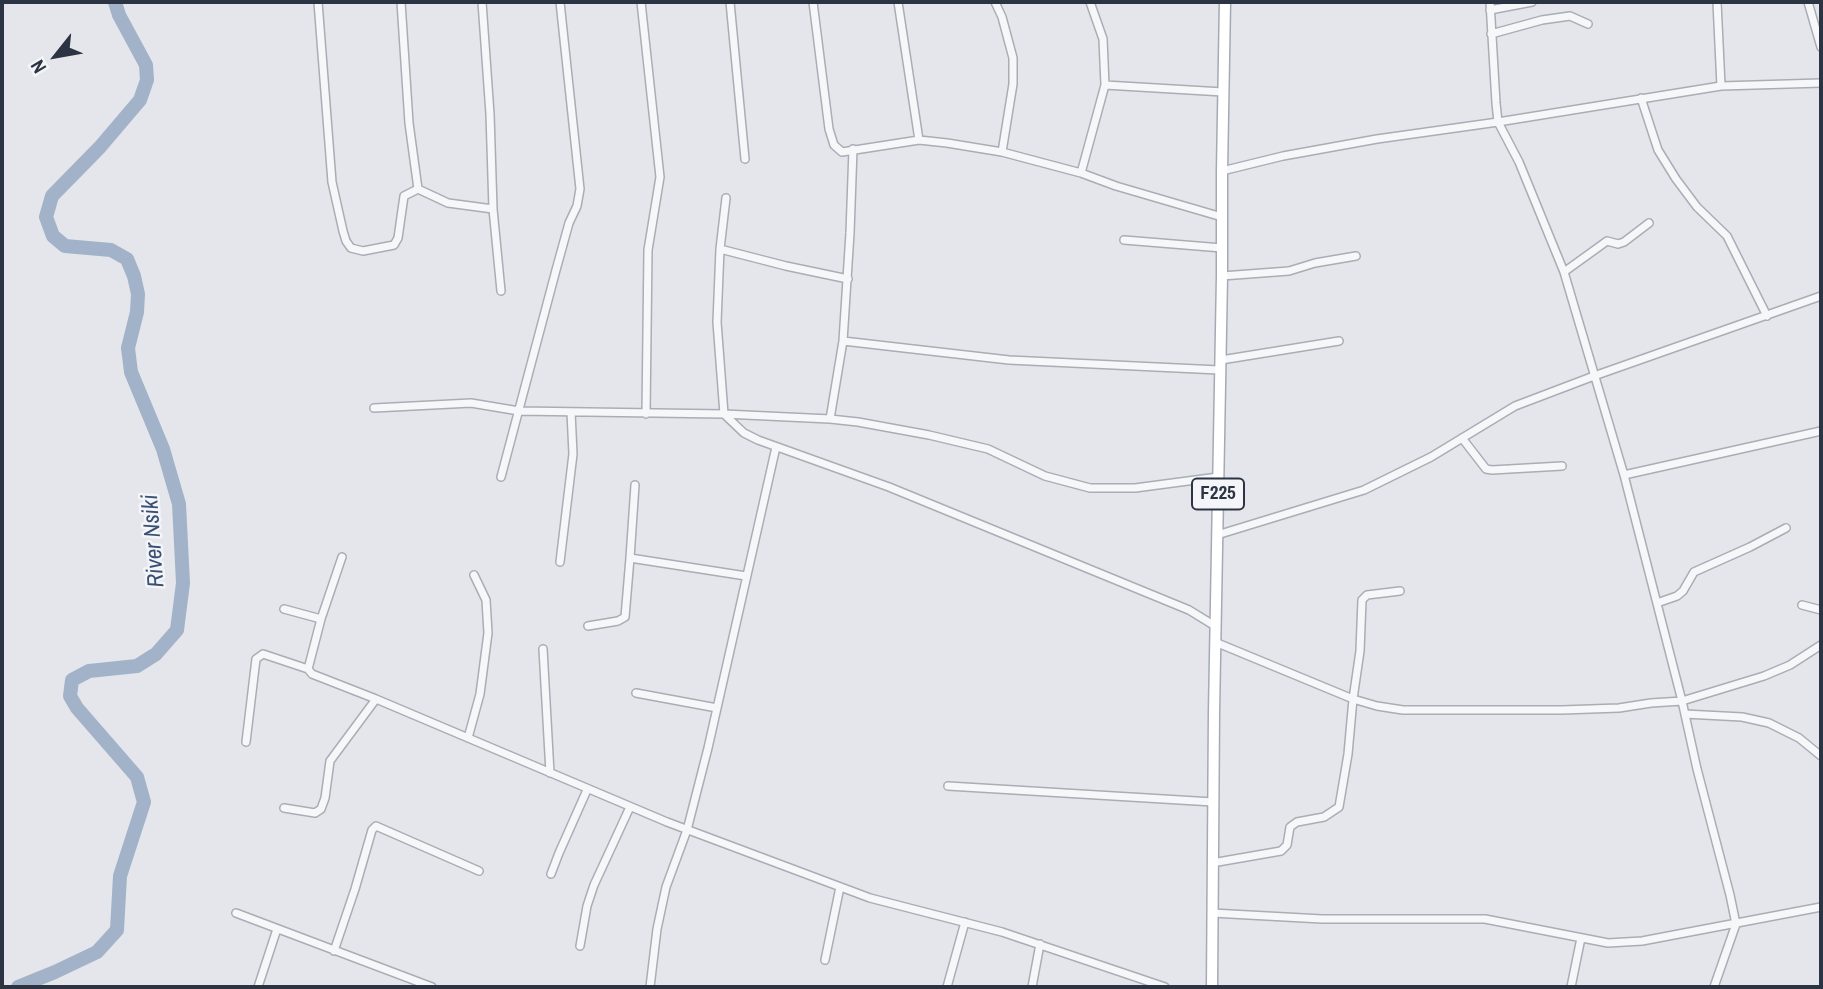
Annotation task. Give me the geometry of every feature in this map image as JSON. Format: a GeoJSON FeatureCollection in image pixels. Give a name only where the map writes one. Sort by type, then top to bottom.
{"type":"FeatureCollection","features":[{"type":"Feature","properties":{"kind":"main road","name":"F225"},"geometry":{"type":"LineString","coordinates":[[1212,987],[1225,2]]}},
{"type":"Feature","properties":{"kind":"street"},"geometry":{"type":"LineString","coordinates":[[318,2],[332,182],[343,231],[351,248],[363,251],[394,244],[398,238],[404,196],[418,189]]}},
{"type":"Feature","properties":{"kind":"street"},"geometry":{"type":"LineString","coordinates":[[401,2],[409,123],[418,189]]}},
{"type":"Feature","properties":{"kind":"street"},"geometry":{"type":"LineString","coordinates":[[482,2],[500,291]]}},
{"type":"Feature","properties":{"kind":"street"},"geometry":{"type":"LineString","coordinates":[[500,477],[580,189],[560,2]]}},
{"type":"Feature","properties":{"kind":"street"},"geometry":{"type":"LineString","coordinates":[[641,2],[660,177],[648,250],[646,414]]}},
{"type":"Feature","properties":{"kind":"street"},"geometry":{"type":"LineString","coordinates":[[730,2],[745,159]]}},
{"type":"Feature","properties":{"kind":"street"},"geometry":{"type":"LineString","coordinates":[[813,2],[829,129],[834,145],[842,152],[919,140],[1002,152],[1081,173],[1222,217]]}},
{"type":"Feature","properties":{"kind":"street"},"geometry":{"type":"LineString","coordinates":[[898,2],[919,140]]}},
{"type":"Feature","properties":{"kind":"street"},"geometry":{"type":"LineString","coordinates":[[995,2],[1013,58],[1013,84],[1002,152]]}},
{"type":"Feature","properties":{"kind":"street"},"geometry":{"type":"LineString","coordinates":[[1081,173],[1105,85],[1103,38],[1090,2]]}},
{"type":"Feature","properties":{"kind":"street"},"geometry":{"type":"LineString","coordinates":[[1532,2],[1490,6],[1498,122],[1520,162],[1564,272],[1623,475],[1682,701],[1736,924],[1714,987]]}},
{"type":"Feature","properties":{"kind":"street"},"geometry":{"type":"LineString","coordinates":[[1717,2],[1721,86]]}},
{"type":"Feature","properties":{"kind":"street"},"geometry":{"type":"LineString","coordinates":[[1808,2],[1821,47]]}},
{"type":"Feature","properties":{"kind":"street"},"geometry":{"type":"LineString","coordinates":[[1491,34],[1542,20],[1570,16],[1588,24]]}},
{"type":"Feature","properties":{"kind":"street"},"geometry":{"type":"LineString","coordinates":[[1222,171],[1283,156],[1377,139],[1721,86],[1821,83]]}},
{"type":"Feature","properties":{"kind":"street"},"geometry":{"type":"LineString","coordinates":[[1105,85],[1223,92]]}},
{"type":"Feature","properties":{"kind":"street"},"geometry":{"type":"LineString","coordinates":[[1641,98],[1658,150],[1697,207],[1727,236],[1767,316]]}},
{"type":"Feature","properties":{"kind":"street"},"geometry":{"type":"LineString","coordinates":[[830,419],[843,341],[853,149]]}},
{"type":"Feature","properties":{"kind":"street"},"geometry":{"type":"LineString","coordinates":[[418,189],[448,203],[493,209]]}},
{"type":"Feature","properties":{"kind":"street"},"geometry":{"type":"LineString","coordinates":[[726,198],[720,249],[717,322],[724,414],[744,433],[889,487],[1189,610],[1215,626]]}},
{"type":"Feature","properties":{"kind":"street"},"geometry":{"type":"LineString","coordinates":[[1564,272],[1607,241],[1618,244],[1624,242],[1649,223]]}},
{"type":"Feature","properties":{"kind":"street"},"geometry":{"type":"LineString","coordinates":[[1124,240],[1222,248]]}},
{"type":"Feature","properties":{"kind":"street"},"geometry":{"type":"LineString","coordinates":[[720,249],[848,279]]}},
{"type":"Feature","properties":{"kind":"street"},"geometry":{"type":"LineString","coordinates":[[1222,276],[1289,271],[1315,263],[1356,256]]}},
{"type":"Feature","properties":{"kind":"street"},"geometry":{"type":"LineString","coordinates":[[1217,535],[1364,490],[1398,475],[1515,406],[1820,297]]}},
{"type":"Feature","properties":{"kind":"street"},"geometry":{"type":"LineString","coordinates":[[843,341],[1009,360],[1220,365],[1339,341]]}},
{"type":"Feature","properties":{"kind":"street"},"geometry":{"type":"LineString","coordinates":[[374,408],[471,403],[519,411],[724,414],[830,419],[929,435],[988,450],[1045,476],[1090,488],[1135,488],[1218,477]]}},
{"type":"Feature","properties":{"kind":"street"},"geometry":{"type":"LineString","coordinates":[[560,562],[573,454],[571,412]]}},
{"type":"Feature","properties":{"kind":"street"},"geometry":{"type":"LineString","coordinates":[[1623,475],[1821,430]]}},
{"type":"Feature","properties":{"kind":"street"},"geometry":{"type":"LineString","coordinates":[[1462,438],[1486,469],[1562,466]]}},
{"type":"Feature","properties":{"kind":"street"},"geometry":{"type":"LineString","coordinates":[[650,987],[657,929],[666,887],[687,830],[776,447]]}},
{"type":"Feature","properties":{"kind":"street"},"geometry":{"type":"LineString","coordinates":[[588,626],[618,621],[625,617],[635,485]]}},
{"type":"Feature","properties":{"kind":"street"},"geometry":{"type":"LineString","coordinates":[[1657,603],[1677,596],[1694,572],[1786,528]]}},
{"type":"Feature","properties":{"kind":"street"},"geometry":{"type":"LineString","coordinates":[[308,669],[342,557]]}},
{"type":"Feature","properties":{"kind":"street"},"geometry":{"type":"LineString","coordinates":[[631,558],[746,576]]}},
{"type":"Feature","properties":{"kind":"street"},"geometry":{"type":"LineString","coordinates":[[468,738],[480,694],[488,633],[486,600],[474,575]]}},
{"type":"Feature","properties":{"kind":"street"},"geometry":{"type":"LineString","coordinates":[[1212,863],[1281,851],[1287,845],[1290,827],[1297,822],[1324,817],[1339,807],[1360,651],[1362,600],[1367,595],[1400,591]]}},
{"type":"Feature","properties":{"kind":"street"},"geometry":{"type":"LineString","coordinates":[[1802,605],[1821,610]]}},
{"type":"Feature","properties":{"kind":"street"},"geometry":{"type":"LineString","coordinates":[[284,609],[321,619]]}},
{"type":"Feature","properties":{"kind":"street"},"geometry":{"type":"LineString","coordinates":[[1215,642],[1353,699],[1403,710],[1562,710],[1619,708],[1651,702],[1682,701],[1764,676],[1790,665],[1821,645]]}},
{"type":"Feature","properties":{"kind":"street"},"geometry":{"type":"LineString","coordinates":[[543,649],[550,773]]}},
{"type":"Feature","properties":{"kind":"street"},"geometry":{"type":"LineString","coordinates":[[246,742],[256,659],[263,653],[308,669],[312,674],[587,790],[840,887],[870,898],[1040,944],[1165,987]]}},
{"type":"Feature","properties":{"kind":"street"},"geometry":{"type":"LineString","coordinates":[[636,693],[717,708]]}},
{"type":"Feature","properties":{"kind":"street"},"geometry":{"type":"LineString","coordinates":[[284,808],[315,813],[321,809],[330,761],[376,699]]}},
{"type":"Feature","properties":{"kind":"street"},"geometry":{"type":"LineString","coordinates":[[1685,714],[1742,717],[1769,723],[1799,738],[1821,756]]}},
{"type":"Feature","properties":{"kind":"street"},"geometry":{"type":"LineString","coordinates":[[948,786],[1213,802]]}},
{"type":"Feature","properties":{"kind":"street"},"geometry":{"type":"LineString","coordinates":[[551,874],[587,790]]}},
{"type":"Feature","properties":{"kind":"street"},"geometry":{"type":"LineString","coordinates":[[580,946],[587,906],[594,885],[630,807]]}},
{"type":"Feature","properties":{"kind":"street"},"geometry":{"type":"LineString","coordinates":[[334,951],[372,830],[376,826],[480,871]]}},
{"type":"Feature","properties":{"kind":"street"},"geometry":{"type":"LineString","coordinates":[[825,960],[840,887]]}},
{"type":"Feature","properties":{"kind":"street"},"geometry":{"type":"LineString","coordinates":[[1212,913],[1322,919],[1485,919],[1608,943],[1642,941],[1821,906]]}},
{"type":"Feature","properties":{"kind":"street"},"geometry":{"type":"LineString","coordinates":[[236,914],[413,984],[432,987]]}},
{"type":"Feature","properties":{"kind":"street"},"geometry":{"type":"LineString","coordinates":[[947,987],[965,922]]}},
{"type":"Feature","properties":{"kind":"street"},"geometry":{"type":"LineString","coordinates":[[258,987],[277,929]]}},
{"type":"Feature","properties":{"kind":"street"},"geometry":{"type":"LineString","coordinates":[[1571,987],[1581,938]]}},
{"type":"Feature","properties":{"kind":"street"},"geometry":{"type":"LineString","coordinates":[[1032,987],[1040,944]]}},
{"type":"Feature","properties":{"kind":"waterway","name":"River Nsiki"},"geometry":{"type":"LineString","coordinates":[[18,987],[97,952],[117,930],[120,876],[144,802],[137,777],[77,708],[70,696],[72,680],[89,671],[137,666],[156,654],[177,630],[183,583],[179,504],[163,449],[131,372],[128,348],[137,312],[138,294],[134,276],[127,259],[111,250],[65,246],[53,236],[46,217],[52,196],[100,147],[140,100],[147,80],[146,65],[119,15],[115,2]]}}]}
